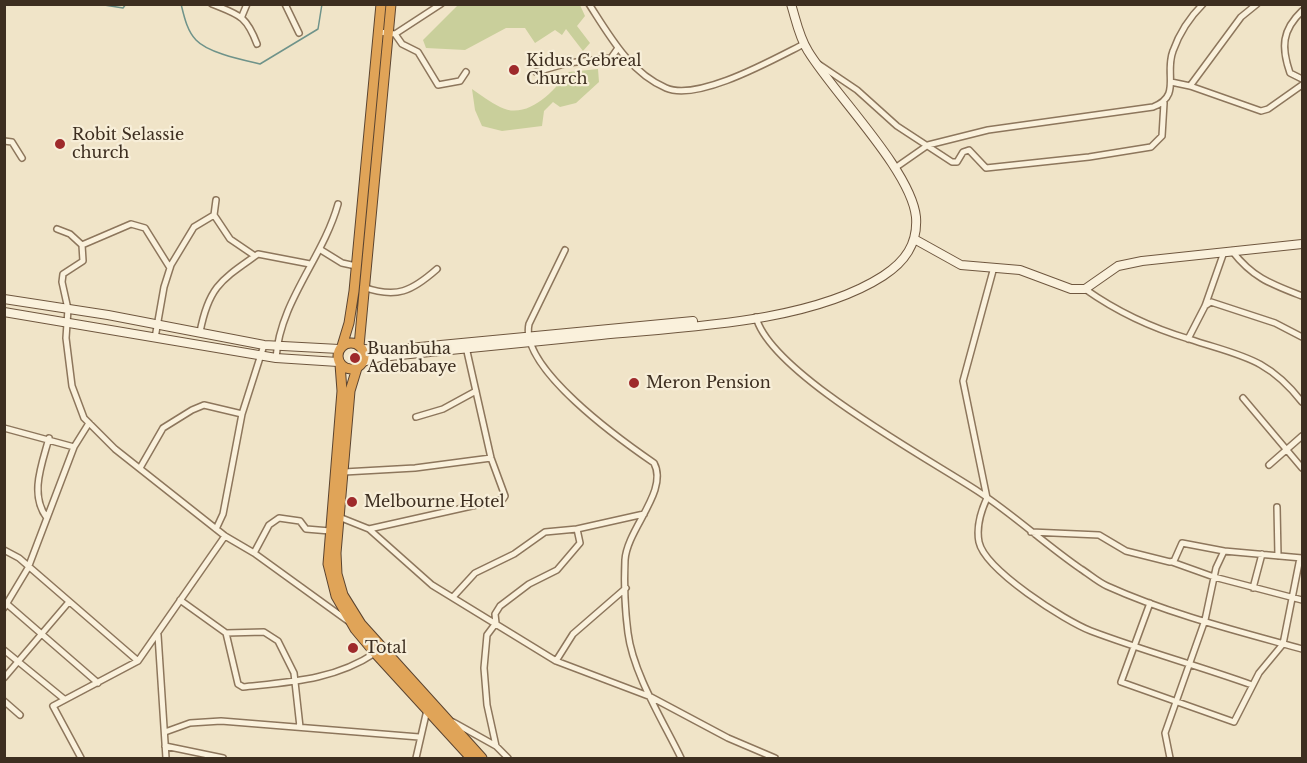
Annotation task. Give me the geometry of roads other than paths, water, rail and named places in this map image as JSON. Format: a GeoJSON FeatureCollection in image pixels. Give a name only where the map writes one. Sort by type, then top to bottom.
{"type":"FeatureCollection","features":[{"type":"Feature","properties":{"kind":"highway"},"geometry":{"type":"LineString","coordinates":[[381,4],[387,33]]}},
{"type":"Feature","properties":{"kind":"highway"},"geometry":{"type":"LineString","coordinates":[[391,5],[367,200],[349,323],[341,347],[339,363],[342,391],[335,516],[337,574],[343,595],[356,624],[428,705],[471,759]]}},
{"type":"Feature","properties":{"kind":"highway"},"geometry":{"type":"LineString","coordinates":[[367,200],[360,365],[350,391],[344,472],[330,531],[329,576],[336,597],[375,653],[428,705],[446,719],[482,759]]}},
{"type":"Feature","properties":{"kind":"highway"},"geometry":{"type":"LineString","coordinates":[[341,347],[351,343],[360,348]]}},
{"type":"Feature","properties":{"kind":"highway"},"geometry":{"type":"LineString","coordinates":[[339,363],[348,370],[360,365]]}},
{"type":"Feature","properties":{"kind":"street"},"geometry":{"type":"LineString","coordinates":[[212,4],[242,16],[249,23],[257,44]]}},
{"type":"Feature","properties":{"kind":"street"},"geometry":{"type":"LineString","coordinates":[[242,16],[247,4]]}},
{"type":"Feature","properties":{"kind":"street"},"geometry":{"type":"LineString","coordinates":[[285,4],[299,33]]}},
{"type":"Feature","properties":{"kind":"street"},"geometry":{"type":"LineString","coordinates":[[441,4],[387,33],[418,52],[438,85],[460,81],[466,72]]}},
{"type":"Feature","properties":{"kind":"street"},"geometry":{"type":"LineString","coordinates":[[589,4],[618,48],[652,80],[668,89],[683,90],[719,84],[804,44]]}},
{"type":"Feature","properties":{"kind":"street"},"geometry":{"type":"LineString","coordinates":[[360,365],[380,357],[465,346],[744,320],[822,303],[865,285],[895,267],[916,240],[916,216],[911,198],[895,168],[804,44],[791,4]]}},
{"type":"Feature","properties":{"kind":"street"},"geometry":{"type":"LineString","coordinates":[[895,168],[928,145],[988,130],[1153,107],[1164,103],[1169,97],[1172,53],[1182,33],[1203,4]]}},
{"type":"Feature","properties":{"kind":"street"},"geometry":{"type":"LineString","coordinates":[[1191,86],[1241,16],[1257,4]]}},
{"type":"Feature","properties":{"kind":"street"},"geometry":{"type":"LineString","coordinates":[[1302,11],[1286,31],[1283,42],[1290,73],[1302,79]]}},
{"type":"Feature","properties":{"kind":"street"},"geometry":{"type":"LineString","coordinates":[[536,72],[568,63],[611,57],[618,48]]}},
{"type":"Feature","properties":{"kind":"street"},"geometry":{"type":"LineString","coordinates":[[814,60],[857,90],[897,126],[954,163],[963,152],[972,151],[980,164],[986,168],[1089,157],[1151,147],[1162,136],[1164,103]]}},
{"type":"Feature","properties":{"kind":"street"},"geometry":{"type":"LineString","coordinates":[[1171,82],[1191,86],[1261,111],[1269,109],[1302,86]]}},
{"type":"Feature","properties":{"kind":"street"},"geometry":{"type":"LineString","coordinates":[[4,141],[12,142],[22,158]]}},
{"type":"Feature","properties":{"kind":"street"},"geometry":{"type":"LineString","coordinates":[[216,200],[214,215],[230,239],[255,256]]}},
{"type":"Feature","properties":{"kind":"street"},"geometry":{"type":"LineString","coordinates":[[276,358],[281,328],[310,264],[321,250],[331,230],[338,204]]}},
{"type":"Feature","properties":{"kind":"street"},"geometry":{"type":"LineString","coordinates":[[155,338],[170,268],[194,227],[214,215]]}},
{"type":"Feature","properties":{"kind":"street"},"geometry":{"type":"LineString","coordinates":[[82,245],[131,224],[138,224],[145,228],[170,268]]}},
{"type":"Feature","properties":{"kind":"street"},"geometry":{"type":"LineString","coordinates":[[57,229],[70,234],[82,245],[83,261],[63,274],[62,282],[68,309],[66,338],[72,386],[80,412],[115,449],[225,536],[254,553],[356,624]]}},
{"type":"Feature","properties":{"kind":"street"},"geometry":{"type":"LineString","coordinates":[[916,240],[961,265],[1020,270],[1071,289],[1085,289],[1118,266],[1142,261],[1302,244]]}},
{"type":"Feature","properties":{"kind":"street"},"geometry":{"type":"LineString","coordinates":[[321,250],[342,263],[356,266]]}},
{"type":"Feature","properties":{"kind":"street"},"geometry":{"type":"LineString","coordinates":[[566,250],[529,324],[529,339],[560,385],[585,412],[654,463],[658,470],[657,483],[644,514],[629,540],[625,558],[628,634],[637,666],[681,759]]}},
{"type":"Feature","properties":{"kind":"street"},"geometry":{"type":"LineString","coordinates":[[1228,252],[1261,279],[1302,296]]}},
{"type":"Feature","properties":{"kind":"street"},"geometry":{"type":"LineString","coordinates":[[1188,339],[1228,252]]}},
{"type":"Feature","properties":{"kind":"street"},"geometry":{"type":"LineString","coordinates":[[200,332],[212,295],[223,278],[255,256],[263,253],[310,264]]}},
{"type":"Feature","properties":{"kind":"street"},"geometry":{"type":"LineString","coordinates":[[994,267],[963,381],[987,498],[979,526],[979,543],[986,556],[1013,583],[1051,609],[1089,630],[1190,662],[1252,685]]}},
{"type":"Feature","properties":{"kind":"street"},"geometry":{"type":"LineString","coordinates":[[363,286],[376,291],[401,292],[416,288],[437,269]]}},
{"type":"Feature","properties":{"kind":"street"},"geometry":{"type":"LineString","coordinates":[[1085,289],[1106,304],[1188,339],[1237,353],[1262,364],[1279,375],[1302,402]]}},
{"type":"Feature","properties":{"kind":"street"},"geometry":{"type":"LineString","coordinates":[[4,298],[264,345],[341,347]]}},
{"type":"Feature","properties":{"kind":"street"},"geometry":{"type":"LineString","coordinates":[[1205,306],[1211,302],[1275,323],[1302,337]]}},
{"type":"Feature","properties":{"kind":"street"},"geometry":{"type":"LineString","coordinates":[[4,312],[261,356],[339,363]]}},
{"type":"Feature","properties":{"kind":"street"},"geometry":{"type":"LineString","coordinates":[[754,317],[761,332],[795,368],[894,442],[987,498],[1105,585],[1150,603],[1302,650]]}},
{"type":"Feature","properties":{"kind":"street"},"geometry":{"type":"LineString","coordinates":[[216,529],[223,514],[242,414],[264,345]]}},
{"type":"Feature","properties":{"kind":"street"},"geometry":{"type":"LineString","coordinates":[[360,348],[388,350],[465,346]]}},
{"type":"Feature","properties":{"kind":"street"},"geometry":{"type":"LineString","coordinates":[[369,529],[503,499],[505,492],[491,458],[465,346]]}},
{"type":"Feature","properties":{"kind":"street"},"geometry":{"type":"LineString","coordinates":[[416,417],[443,409],[476,391]]}},
{"type":"Feature","properties":{"kind":"street"},"geometry":{"type":"LineString","coordinates":[[1243,398],[1288,448],[1302,468]]}},
{"type":"Feature","properties":{"kind":"street"},"geometry":{"type":"LineString","coordinates":[[141,468],[163,428],[192,410],[204,405],[242,414]]}},
{"type":"Feature","properties":{"kind":"street"},"geometry":{"type":"LineString","coordinates":[[89,423],[74,447],[28,568],[6,606],[42,633],[98,683]]}},
{"type":"Feature","properties":{"kind":"street"},"geometry":{"type":"LineString","coordinates":[[4,428],[49,438],[74,447]]}},
{"type":"Feature","properties":{"kind":"street"},"geometry":{"type":"LineString","coordinates":[[1269,465],[1302,436]]}},
{"type":"Feature","properties":{"kind":"street"},"geometry":{"type":"LineString","coordinates":[[47,518],[38,504],[38,486],[49,438]]}},
{"type":"Feature","properties":{"kind":"street"},"geometry":{"type":"LineString","coordinates":[[344,472],[415,468],[491,458]]}},
{"type":"Feature","properties":{"kind":"street"},"geometry":{"type":"LineString","coordinates":[[1277,507],[1278,556]]}},
{"type":"Feature","properties":{"kind":"street"},"geometry":{"type":"LineString","coordinates":[[453,597],[475,573],[513,554],[545,531],[577,529],[644,514]]}},
{"type":"Feature","properties":{"kind":"street"},"geometry":{"type":"LineString","coordinates":[[335,516],[369,529],[432,585],[496,622],[556,661],[651,697],[728,738],[776,759]]}},
{"type":"Feature","properties":{"kind":"street"},"geometry":{"type":"LineString","coordinates":[[254,553],[269,525],[279,518],[300,521],[306,529],[330,531]]}},
{"type":"Feature","properties":{"kind":"street"},"geometry":{"type":"LineString","coordinates":[[496,746],[487,705],[484,668],[487,635],[496,622],[495,614],[500,606],[529,584],[557,570],[580,543],[577,529]]}},
{"type":"Feature","properties":{"kind":"street"},"geometry":{"type":"LineString","coordinates":[[1031,532],[1099,536],[1126,551],[1302,600]]}},
{"type":"Feature","properties":{"kind":"street"},"geometry":{"type":"LineString","coordinates":[[81,759],[53,709],[54,706],[138,661],[225,536]]}},
{"type":"Feature","properties":{"kind":"street"},"geometry":{"type":"LineString","coordinates":[[1150,603],[1121,682],[1234,722],[1268,659],[1282,644],[1301,558],[1224,551],[1182,543],[1172,562]]}},
{"type":"Feature","properties":{"kind":"street"},"geometry":{"type":"LineString","coordinates":[[4,550],[19,558],[68,603],[138,661]]}},
{"type":"Feature","properties":{"kind":"street"},"geometry":{"type":"LineString","coordinates":[[1170,759],[1165,733],[1205,620],[1214,577],[1224,551]]}},
{"type":"Feature","properties":{"kind":"street"},"geometry":{"type":"LineString","coordinates":[[1254,588],[1262,554]]}},
{"type":"Feature","properties":{"kind":"street"},"geometry":{"type":"LineString","coordinates":[[556,661],[573,634],[626,588]]}},
{"type":"Feature","properties":{"kind":"street"},"geometry":{"type":"LineString","coordinates":[[180,600],[226,633],[264,632],[273,636],[292,664],[300,727]]}},
{"type":"Feature","properties":{"kind":"street"},"geometry":{"type":"LineString","coordinates":[[4,678],[68,603]]}},
{"type":"Feature","properties":{"kind":"street"},"geometry":{"type":"LineString","coordinates":[[226,633],[240,687],[295,681],[347,669],[375,653]]}},
{"type":"Feature","properties":{"kind":"street"},"geometry":{"type":"LineString","coordinates":[[158,635],[166,759]]}},
{"type":"Feature","properties":{"kind":"street"},"geometry":{"type":"LineString","coordinates":[[4,650],[64,699]]}},
{"type":"Feature","properties":{"kind":"street"},"geometry":{"type":"LineString","coordinates":[[4,701],[20,715]]}},
{"type":"Feature","properties":{"kind":"street"},"geometry":{"type":"LineString","coordinates":[[416,759],[419,737],[428,705]]}},
{"type":"Feature","properties":{"kind":"street"},"geometry":{"type":"LineString","coordinates":[[446,719],[496,746],[508,759]]}},
{"type":"Feature","properties":{"kind":"street"},"geometry":{"type":"LineString","coordinates":[[165,732],[201,721],[419,737]]}},
{"type":"Feature","properties":{"kind":"street"},"geometry":{"type":"LineString","coordinates":[[165,746],[223,759]]}},
{"type":"Feature","properties":{"kind":"waterway"},"geometry":{"type":"LineString","coordinates":[[98,4],[123,8],[126,4]]}},
{"type":"Feature","properties":{"kind":"waterway"},"geometry":{"type":"LineString","coordinates":[[181,4],[190,32],[201,45],[226,55],[260,64],[318,29],[322,4]]}},
{"type":"Feature","properties":{"kind":"place","name":"Kidus Gebreal Church"},"geometry":{"type":"Point","coordinates":[514,70]}},
{"type":"Feature","properties":{"kind":"place","name":"Robit Selassie church"},"geometry":{"type":"Point","coordinates":[60,144]}},
{"type":"Feature","properties":{"kind":"place","name":"Buanbuha Adebabaye"},"geometry":{"type":"Point","coordinates":[355,358]}},
{"type":"Feature","properties":{"kind":"place","name":"Meron Pension"},"geometry":{"type":"Point","coordinates":[634,383]}},
{"type":"Feature","properties":{"kind":"place","name":"Melbourne Hotel"},"geometry":{"type":"Point","coordinates":[352,502]}},
{"type":"Feature","properties":{"kind":"place","name":"Total"},"geometry":{"type":"Point","coordinates":[353,648]}}]}
